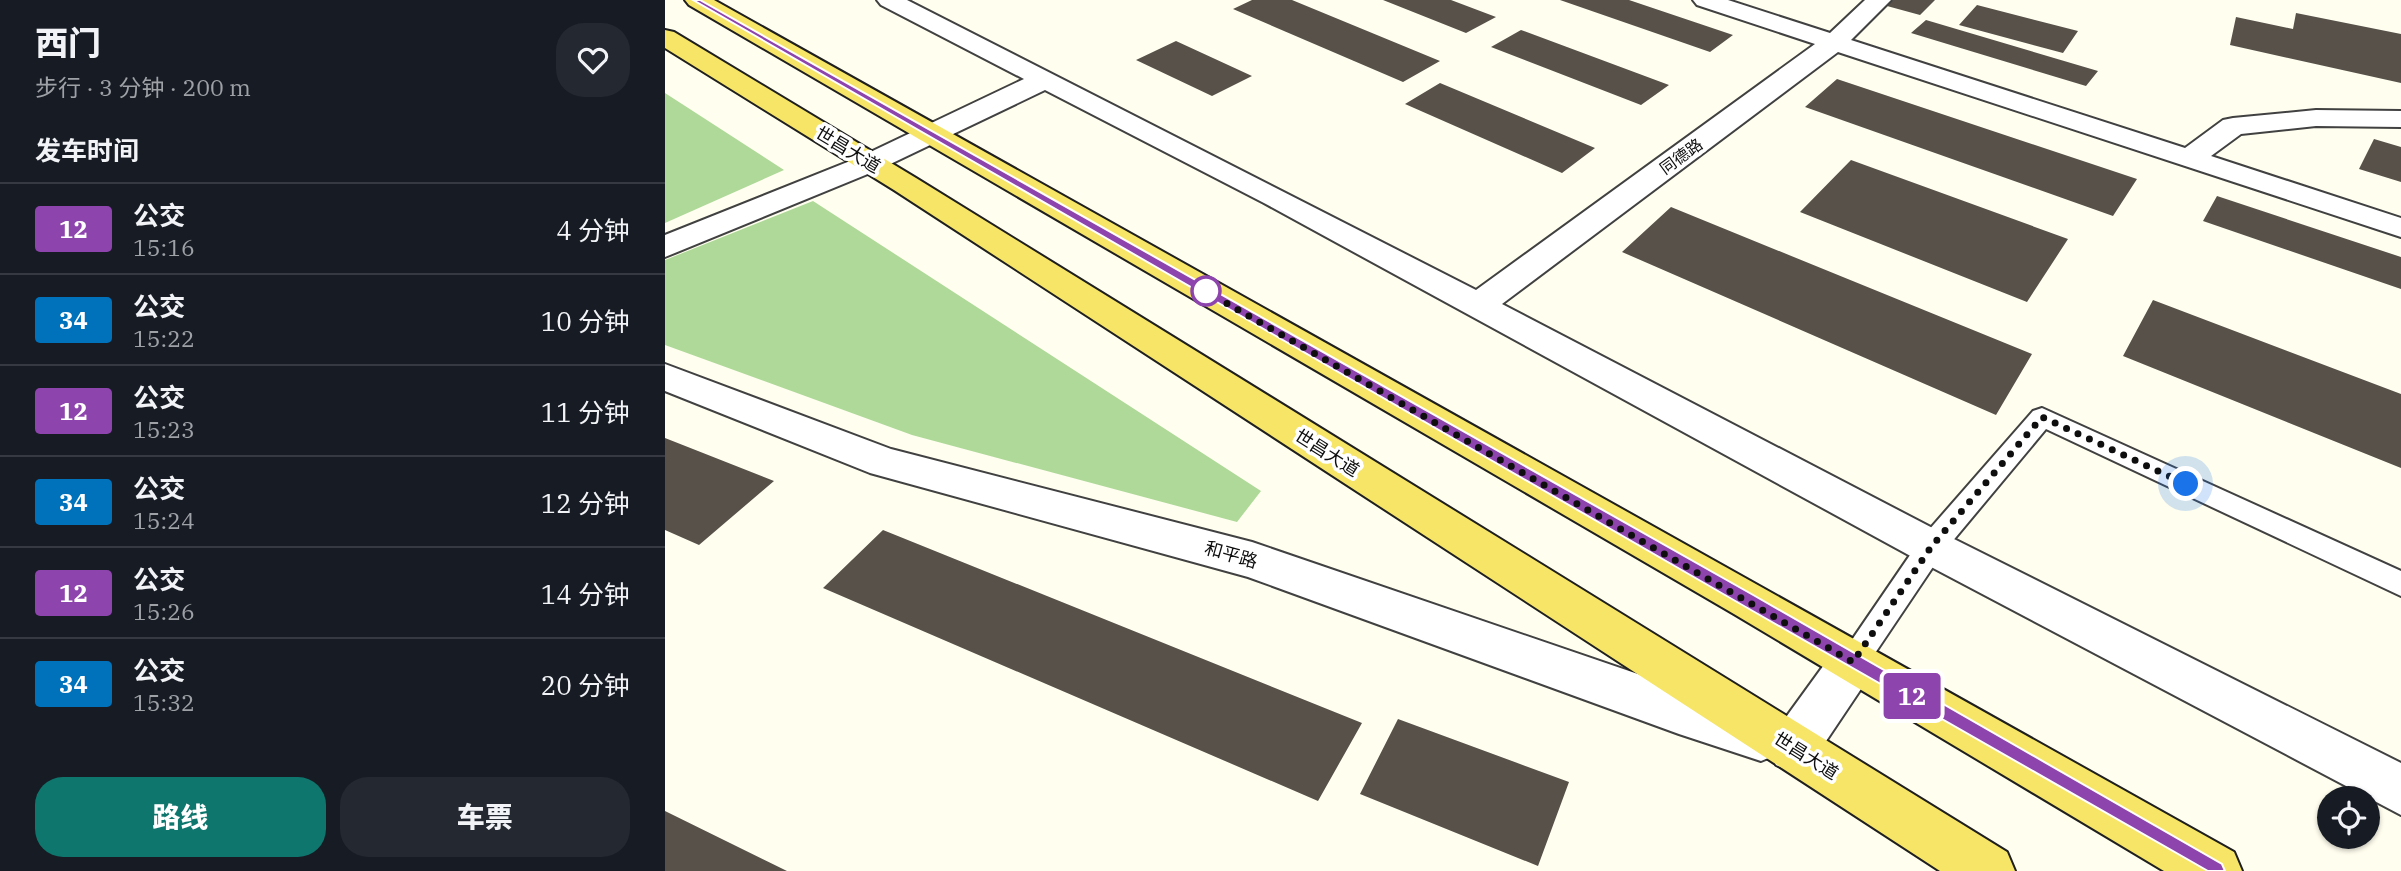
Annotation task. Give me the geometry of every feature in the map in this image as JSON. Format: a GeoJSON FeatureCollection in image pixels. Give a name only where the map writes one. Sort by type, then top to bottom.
{"type":"FeatureCollection","features":[{"type":"Feature","properties":{"kind":"main road"},"geometry":{"type":"LineString","coordinates":[[697,0],[2215,871]]}},
{"type":"Feature","properties":{"kind":"main road","name":"世昌大道"},"geometry":{"type":"LineString","coordinates":[[665,37],[870,163],[1988,871]]}},
{"type":"Feature","properties":{"kind":"street"},"geometry":{"type":"LineString","coordinates":[[889,0],[1046,79],[1478,305],[1931,547],[2401,790]]}},
{"type":"Feature","properties":{"kind":"street"},"geometry":{"type":"LineString","coordinates":[[1705,0],[2401,228]]}},
{"type":"Feature","properties":{"kind":"street","name":"同德路"},"geometry":{"type":"LineString","coordinates":[[1478,305],[1836,41],[1879,0]]}},
{"type":"Feature","properties":{"kind":"street"},"geometry":{"type":"LineString","coordinates":[[665,247],[870,163],[1046,79]]}},
{"type":"Feature","properties":{"kind":"street"},"geometry":{"type":"LineString","coordinates":[[2189,159],[2233,126],[2316,118],[2401,120]]}},
{"type":"Feature","properties":{"kind":"street","name":"和平路"},"geometry":{"type":"LineString","coordinates":[[665,377],[884,462],[1252,560],[1679,712],[1793,748]]}},
{"type":"Feature","properties":{"kind":"street"},"geometry":{"type":"LineString","coordinates":[[1793,748],[1853,662]]}},
{"type":"Feature","properties":{"kind":"lane"},"geometry":{"type":"LineString","coordinates":[[1853,662],[1931,547],[2042,417],[2401,584]]}},
{"type":"Feature","properties":{"kind":"green space"},"geometry":{"type":"Polygon","coordinates":[[[665,93],[784,170],[665,223],[665,93]]]}},
{"type":"Feature","properties":{"kind":"green space"},"geometry":{"type":"Polygon","coordinates":[[[813,201],[1261,491],[1237,522],[912,435],[665,345],[665,260],[813,201]]]}},
{"type":"Feature","properties":{"kind":"building"},"geometry":{"type":"Polygon","coordinates":[[[1252,0],[1292,0],[1440,61],[1403,82],[1233,9],[1252,0]]]}},
{"type":"Feature","properties":{"kind":"building"},"geometry":{"type":"Polygon","coordinates":[[[1383,0],[1451,0],[1496,17],[1466,33],[1383,0]]]}},
{"type":"Feature","properties":{"kind":"building"},"geometry":{"type":"Polygon","coordinates":[[[1560,0],[1629,0],[1733,35],[1710,52],[1560,0]]]}},
{"type":"Feature","properties":{"kind":"building"},"geometry":{"type":"Polygon","coordinates":[[[1893,0],[1935,0],[1920,15],[1887,6],[1893,0]]]}},
{"type":"Feature","properties":{"kind":"building"},"geometry":{"type":"Polygon","coordinates":[[[1977,5],[2078,31],[2063,53],[1959,25],[1977,5]]]}},
{"type":"Feature","properties":{"kind":"building"},"geometry":{"type":"Polygon","coordinates":[[[2296,13],[2401,34],[2401,83],[2230,45],[2236,17],[2293,29],[2296,13]]]}},
{"type":"Feature","properties":{"kind":"building"},"geometry":{"type":"Polygon","coordinates":[[[1926,20],[2098,71],[2086,86],[1911,33],[1926,20]]]}},
{"type":"Feature","properties":{"kind":"building"},"geometry":{"type":"Polygon","coordinates":[[[1521,30],[1669,85],[1641,105],[1491,47],[1521,30]]]}},
{"type":"Feature","properties":{"kind":"building"},"geometry":{"type":"Polygon","coordinates":[[[1176,41],[1252,76],[1212,96],[1136,60],[1176,41]]]}},
{"type":"Feature","properties":{"kind":"building"},"geometry":{"type":"Polygon","coordinates":[[[1837,79],[2137,179],[2113,216],[1805,107],[1837,79]]]}},
{"type":"Feature","properties":{"kind":"building"},"geometry":{"type":"Polygon","coordinates":[[[1440,83],[1595,148],[1562,173],[1405,104],[1440,83]]]}},
{"type":"Feature","properties":{"kind":"building"},"geometry":{"type":"Polygon","coordinates":[[[2374,139],[2401,147],[2401,182],[2359,169],[2374,139]]]}},
{"type":"Feature","properties":{"kind":"building"},"geometry":{"type":"Polygon","coordinates":[[[1851,160],[2068,239],[2027,302],[1800,212],[1851,160]]]}},
{"type":"Feature","properties":{"kind":"building"},"geometry":{"type":"Polygon","coordinates":[[[2217,196],[2401,257],[2401,289],[2203,221],[2217,196]]]}},
{"type":"Feature","properties":{"kind":"building"},"geometry":{"type":"Polygon","coordinates":[[[1671,207],[2032,354],[1996,415],[1622,252],[1671,207]]]}},
{"type":"Feature","properties":{"kind":"building"},"geometry":{"type":"Polygon","coordinates":[[[2153,300],[2401,394],[2401,468],[2123,356],[2153,300]]]}},
{"type":"Feature","properties":{"kind":"building"},"geometry":{"type":"Polygon","coordinates":[[[665,438],[774,481],[699,545],[665,530],[665,438]]]}},
{"type":"Feature","properties":{"kind":"building"},"geometry":{"type":"Polygon","coordinates":[[[883,530],[1362,723],[1318,801],[823,588],[883,530]]]}},
{"type":"Feature","properties":{"kind":"building"},"geometry":{"type":"Polygon","coordinates":[[[1398,719],[1569,782],[1538,866],[1360,794],[1398,719]]]}},
{"type":"Feature","properties":{"kind":"building"},"geometry":{"type":"Polygon","coordinates":[[[665,811],[787,871],[665,871],[665,811]]]}},
{"type":"Feature","properties":{"kind":"bus line","name":"12"},"geometry":{"type":"LineString","coordinates":[[697,0],[1750,601],[2215,871]]}},
{"type":"Feature","properties":{"kind":"route"},"geometry":{"type":"LineString","coordinates":[[1206,291],[1200,288],[1853,662],[1931,547],[2042,417],[2186,484]]}}]}
